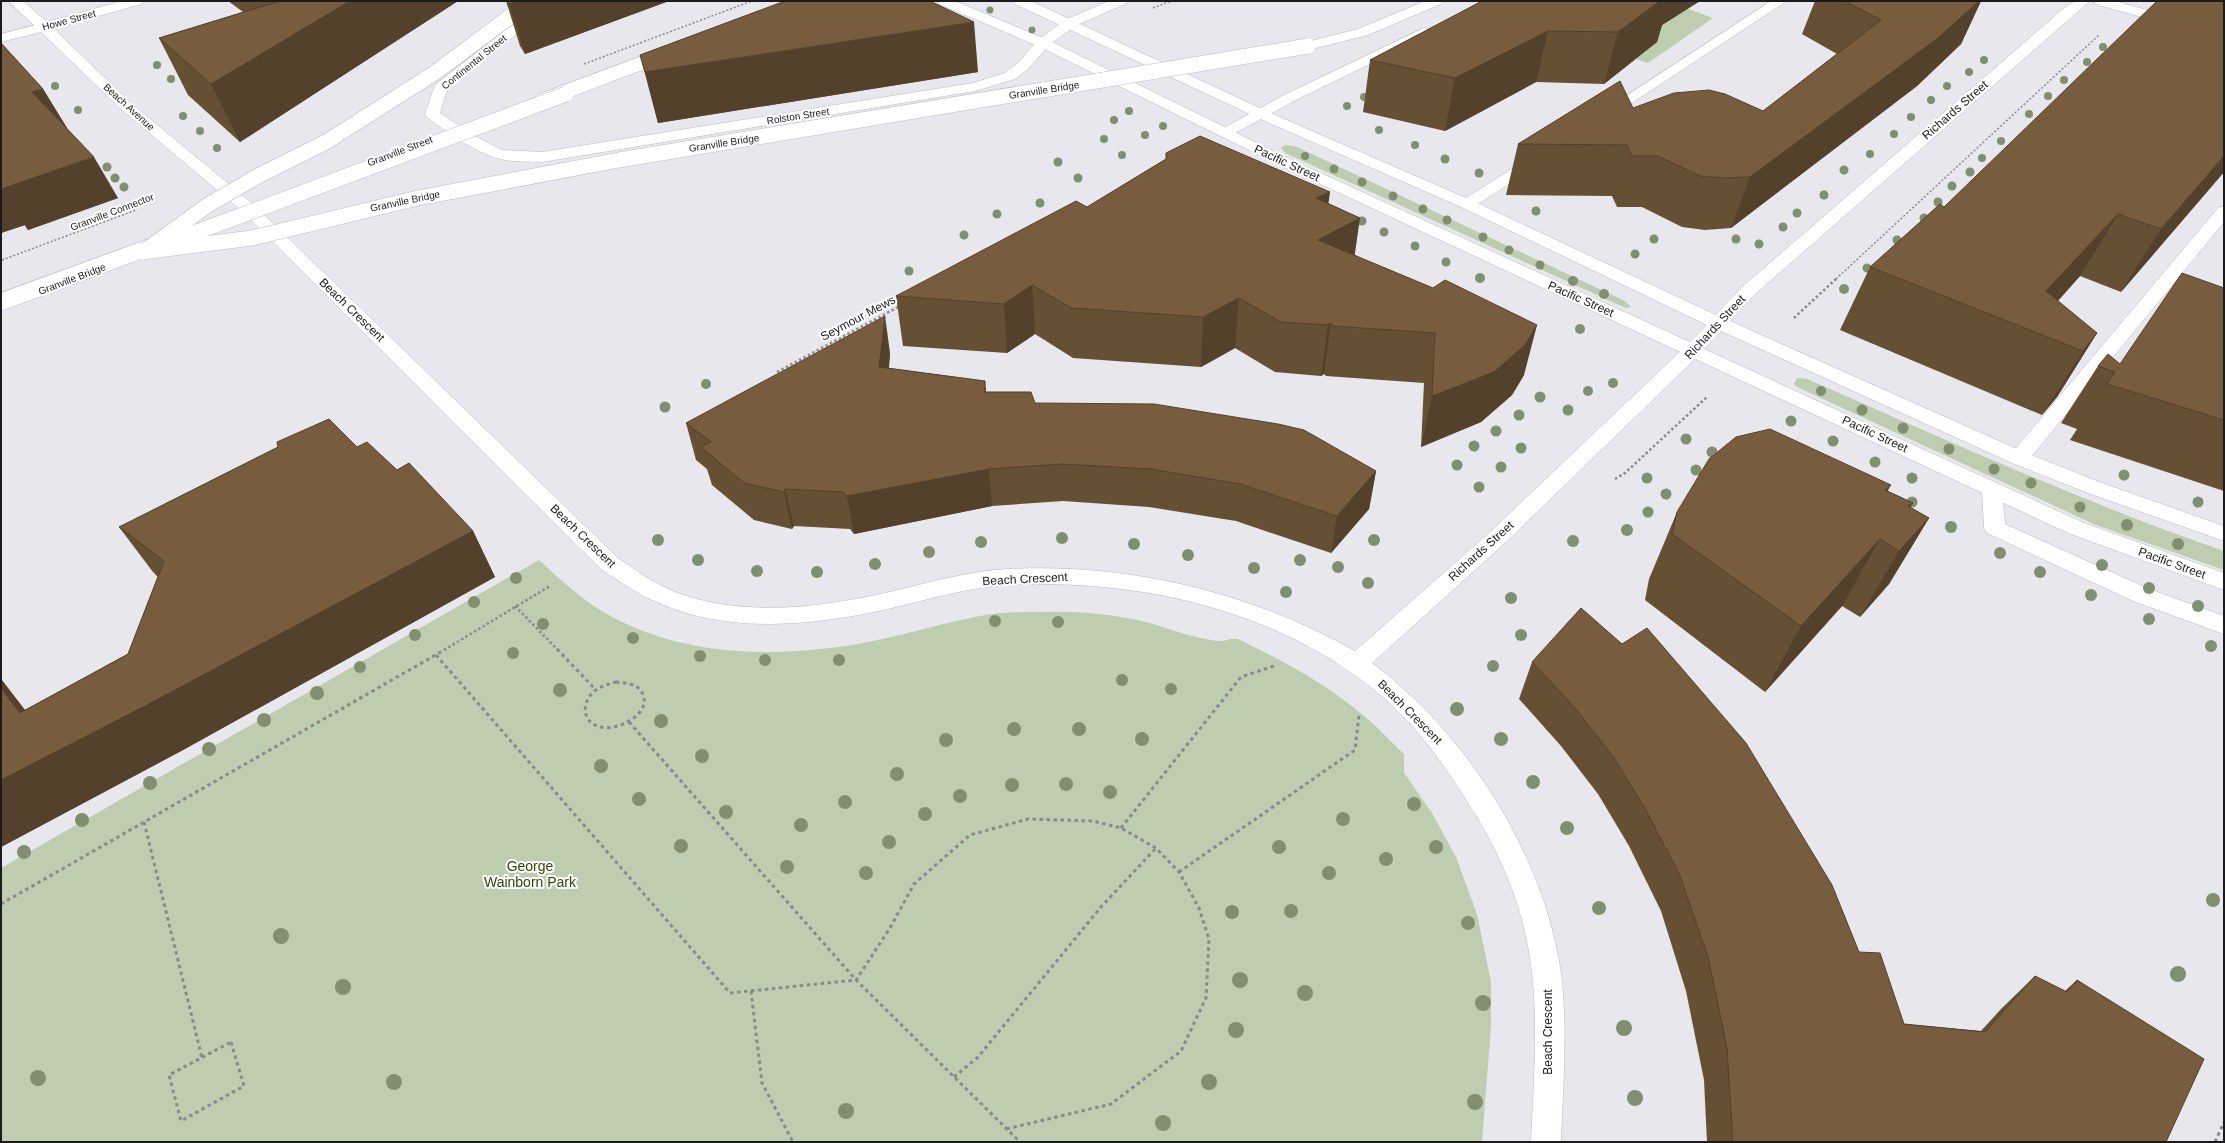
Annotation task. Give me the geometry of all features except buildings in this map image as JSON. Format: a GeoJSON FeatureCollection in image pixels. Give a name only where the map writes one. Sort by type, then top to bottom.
{"type":"FeatureCollection","features":[{"type":"Feature","properties":{"kind":"main road","name":"Beach Avenue"},"geometry":{"type":"LineString","coordinates":[[15,1],[127,107],[248,208]]}},
{"type":"Feature","properties":{"kind":"main road","name":"Howe Street"},"geometry":{"type":"LineString","coordinates":[[1,38],[137,1]]}},
{"type":"Feature","properties":{"kind":"main road","name":"Granville Bridge"},"geometry":{"type":"LineString","coordinates":[[143,252],[208,205],[258,176],[326,142],[434,74],[531,1]]}},
{"type":"Feature","properties":{"kind":"main road","name":"Continental Street"},"geometry":{"type":"LineString","coordinates":[[455,130],[432,114],[440,88],[551,1]]}},
{"type":"Feature","properties":{"kind":"main road","name":"Pacific Street"},"geometry":{"type":"LineString","coordinates":[[944,1],[1043,44],[1225,133],[2076,528],[2224,582]]}},
{"type":"Feature","properties":{"kind":"main road"},"geometry":{"type":"LineString","coordinates":[[1020,1],[1070,23],[1261,114],[1467,204],[1718,323],[2019,458],[2095,488],[2224,534]]}},
{"type":"Feature","properties":{"kind":"main road","name":"Rolston Street"},"geometry":{"type":"LineString","coordinates":[[455,130],[504,155],[542,157],[975,87],[1010,76],[1023,66],[1043,44],[1070,23],[1120,1]]}},
{"type":"Feature","properties":{"kind":"main road","name":"Granville Bridge"},"geometry":{"type":"LineString","coordinates":[[143,252],[252,238],[312,222],[418,198],[611,161],[1308,46],[1363,32],[1436,1]]}},
{"type":"Feature","properties":{"kind":"main road"},"geometry":{"type":"LineString","coordinates":[[1593,122],[1780,1]]}},
{"type":"Feature","properties":{"kind":"main road","name":"Richards Street"},"geometry":{"type":"LineString","coordinates":[[1356,664],[1497,538],[1693,350],[1747,292],[2068,12],[2083,1]]}},
{"type":"Feature","properties":{"kind":"main road"},"geometry":{"type":"LineString","coordinates":[[2100,1],[2224,36]]}},
{"type":"Feature","properties":{"kind":"main road"},"geometry":{"type":"LineString","coordinates":[[1225,133],[1438,25]]}},
{"type":"Feature","properties":{"kind":"main road","name":"Granville Bridge"},"geometry":{"type":"LineString","coordinates":[[1,306],[684,47]]}},
{"type":"Feature","properties":{"kind":"main road","name":"Granville Street"},"geometry":{"type":"LineString","coordinates":[[1,299],[455,130],[684,47]]}},
{"type":"Feature","properties":{"kind":"main road"},"geometry":{"type":"LineString","coordinates":[[1467,204],[1547,153]]}},
{"type":"Feature","properties":{"kind":"main road","name":"Beach Crescent"},"geometry":{"type":"LineString","coordinates":[[248,208],[446,401],[610,564],[671,599],[708,609],[750,614],[786,615],[827,612],[873,604],[989,579],[1042,576],[1080,577],[1151,586],[1234,605],[1311,638],[1356,664],[1391,690],[1448,750],[1506,841],[1524,883],[1535,915],[1543,950],[1551,1000],[1546,1142]]}},
{"type":"Feature","properties":{"kind":"main road"},"geometry":{"type":"LineString","coordinates":[[2019,458],[2224,211]]}},
{"type":"Feature","properties":{"kind":"main road"},"geometry":{"type":"LineString","coordinates":[[1992,489],[1995,528],[2142,595],[2224,625]]}},
{"type":"Feature","properties":{"kind":"path"},"geometry":{"type":"LineString","coordinates":[[1166,4],[1171,1]]}},
{"type":"Feature","properties":{"kind":"path"},"geometry":{"type":"LineString","coordinates":[[1792,319],[2102,33]]}},
{"type":"Feature","properties":{"kind":"path","name":"Granville Connector"},"geometry":{"type":"LineString","coordinates":[[2,260],[139,210]]}},
{"type":"Feature","properties":{"kind":"path","name":"Seymour Mews"},"geometry":{"type":"LineString","coordinates":[[777,372],[905,304]]}},
{"type":"Feature","properties":{"kind":"path"},"geometry":{"type":"LineString","coordinates":[[1,904],[436,655],[550,586]]}},
{"type":"Feature","properties":{"kind":"path"},"geometry":{"type":"LineString","coordinates":[[515,606],[596,690]]}},
{"type":"Feature","properties":{"kind":"path"},"geometry":{"type":"LineString","coordinates":[[436,655],[730,993],[856,980]]}},
{"type":"Feature","properties":{"kind":"path"},"geometry":{"type":"LineString","coordinates":[[1121,828],[1241,677],[1278,664]]}},
{"type":"Feature","properties":{"kind":"path"},"geometry":{"type":"LineString","coordinates":[[616,682],[628,682],[640,688],[644,695],[643,708],[629,722],[615,728],[604,729],[595,726],[586,720],[584,713],[585,705],[596,690],[616,682]]}},
{"type":"Feature","properties":{"kind":"path"},"geometry":{"type":"LineString","coordinates":[[1179,872],[1354,750],[1360,712]]}},
{"type":"Feature","properties":{"kind":"path"},"geometry":{"type":"LineString","coordinates":[[629,722],[856,980],[1020,1142]]}},
{"type":"Feature","properties":{"kind":"path"},"geometry":{"type":"LineString","coordinates":[[856,980],[890,928],[914,884],[970,835],[1028,819],[1093,821],[1121,828],[1156,848],[1179,872],[1199,908],[1209,939],[1206,998],[1182,1051],[1111,1104],[1006,1129]]}},
{"type":"Feature","properties":{"kind":"path"},"geometry":{"type":"LineString","coordinates":[[144,822],[202,1058]]}},
{"type":"Feature","properties":{"kind":"path"},"geometry":{"type":"LineString","coordinates":[[954,1077],[978,1057],[1101,907],[1156,848]]}},
{"type":"Feature","properties":{"kind":"path"},"geometry":{"type":"LineString","coordinates":[[751,991],[762,1083],[793,1142]]}},
{"type":"Feature","properties":{"kind":"path"},"geometry":{"type":"LineString","coordinates":[[231,1042],[244,1086],[181,1121],[169,1075],[202,1058],[231,1042]]}},
{"type":"Feature","properties":{"kind":"path"},"geometry":{"type":"LineString","coordinates":[[2216,1142],[2224,1122]]}},
{"type":"Feature","properties":{"kind":"green space"},"geometry":{"type":"Polygon","coordinates":[[[1669,2],[1713,18],[1648,63],[1636,59],[1657,42],[1624,29],[1669,2]]]}},
{"type":"Feature","properties":{"kind":"green space"},"geometry":{"type":"Polygon","coordinates":[[[1287,145],[1297,147],[1625,301],[1631,307],[1626,308],[1619,305],[1285,153],[1281,147],[1287,145]]]}},
{"type":"Feature","properties":{"kind":"green space"},"geometry":{"type":"Polygon","coordinates":[[[1797,378],[1807,379],[2066,491],[2224,551],[2224,570],[2096,525],[1797,387],[1794,384],[1797,378]]]}},
{"type":"Feature","properties":{"kind":"green space","name":"George Wainborn Park"},"geometry":{"type":"Polygon","coordinates":[[[539,560],[565,584],[593,606],[614,618],[644,631],[676,641],[708,648],[775,652],[841,647],[992,614],[1024,612],[1080,613],[1118,616],[1142,621],[1208,640],[1220,641],[1238,639],[1285,663],[1331,690],[1365,717],[1404,754],[1404,773],[1432,813],[1456,857],[1477,914],[1491,982],[1491,1026],[1482,1142],[1,1142],[1,868],[539,560]]]}}]}
